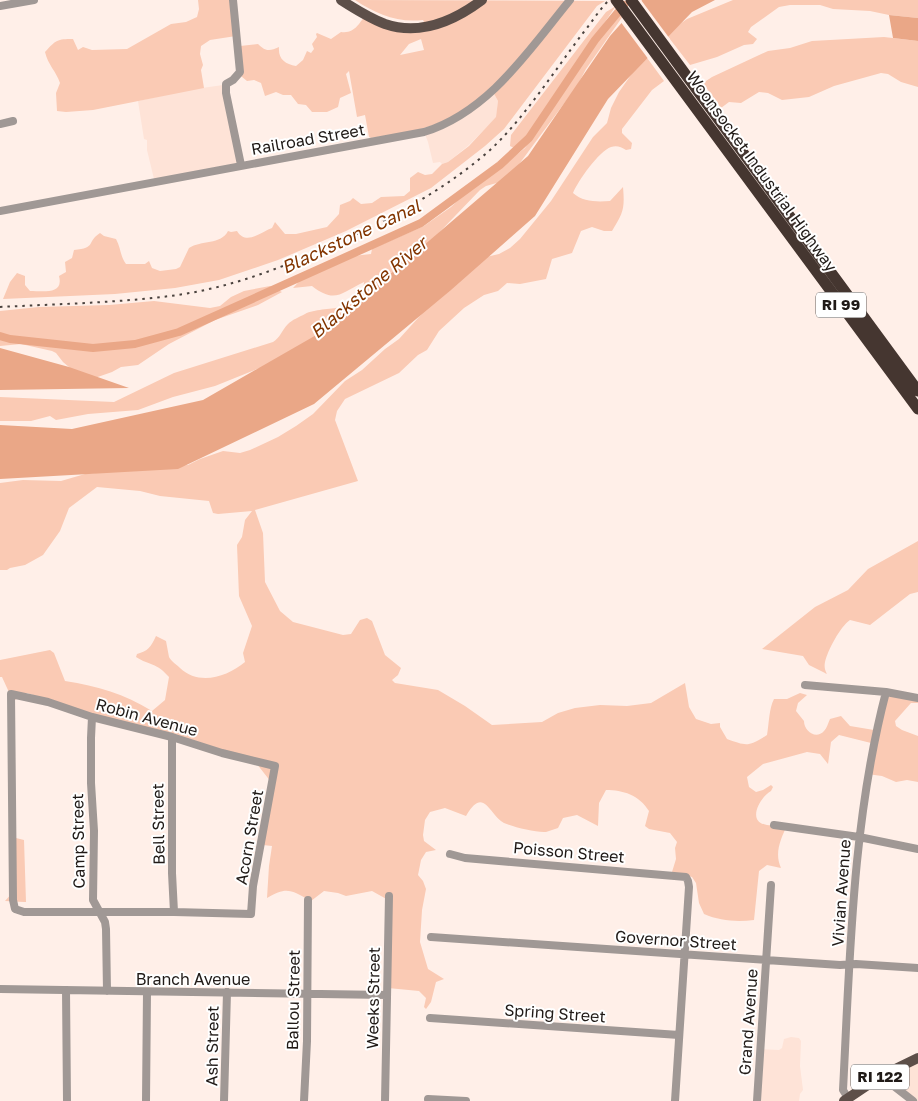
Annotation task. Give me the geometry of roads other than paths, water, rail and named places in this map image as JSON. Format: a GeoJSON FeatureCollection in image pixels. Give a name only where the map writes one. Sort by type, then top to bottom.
{"type":"FeatureCollection","features":[{"type":"Feature","properties":{"kind":"highway","name":"Woonsocket Industrial Highway"},"geometry":{"type":"LineString","coordinates":[[616,0],[918,391]]}},
{"type":"Feature","properties":{"kind":"highway","name":"Woonsocket Industrial Highway"},"geometry":{"type":"LineString","coordinates":[[631,0],[918,409]]}},
{"type":"Feature","properties":{"kind":"main road"},"geometry":{"type":"LineString","coordinates":[[341,0],[364,14],[386,24],[414,28],[440,24],[454,18],[482,0]]}},
{"type":"Feature","properties":{"kind":"main road","name":"RI 122"},"geometry":{"type":"LineString","coordinates":[[846,1100],[881,1076],[918,1058]]}},
{"type":"Feature","properties":{"kind":"street"},"geometry":{"type":"LineString","coordinates":[[0,6],[34,0]]}},
{"type":"Feature","properties":{"kind":"street"},"geometry":{"type":"LineString","coordinates":[[233,0],[240,72],[226,84],[226,93],[240,165]]}},
{"type":"Feature","properties":{"kind":"street","name":"Railroad Street"},"geometry":{"type":"LineString","coordinates":[[0,211],[424,132],[449,122],[467,111],[492,91],[570,0]]}},
{"type":"Feature","properties":{"kind":"street"},"geometry":{"type":"LineString","coordinates":[[0,124],[13,121]]}},
{"type":"Feature","properties":{"kind":"street"},"geometry":{"type":"LineString","coordinates":[[804,685],[886,692],[918,698]]}},
{"type":"Feature","properties":{"kind":"street","name":"Vivian Avenue"},"geometry":{"type":"LineString","coordinates":[[846,1100],[843,1090],[859,837],[877,727],[886,692]]}},
{"type":"Feature","properties":{"kind":"street","name":"Robin Avenue"},"geometry":{"type":"LineString","coordinates":[[100,913],[24,912],[15,909],[13,900],[11,694],[48,702],[92,717],[276,766]]}},
{"type":"Feature","properties":{"kind":"street","name":"Camp Street"},"geometry":{"type":"LineString","coordinates":[[92,717],[93,900],[105,922],[107,991]]}},
{"type":"Feature","properties":{"kind":"street","name":"Bell Street"},"geometry":{"type":"LineString","coordinates":[[172,737],[174,912]]}},
{"type":"Feature","properties":{"kind":"street","name":"Acorn Street"},"geometry":{"type":"LineString","coordinates":[[174,912],[251,914],[257,862],[276,766]]}},
{"type":"Feature","properties":{"kind":"street"},"geometry":{"type":"LineString","coordinates":[[774,825],[859,837],[918,848]]}},
{"type":"Feature","properties":{"kind":"street","name":"Poisson Street"},"geometry":{"type":"LineString","coordinates":[[450,854],[465,858],[686,877],[688,887],[685,954]]}},
{"type":"Feature","properties":{"kind":"street","name":"Grand Avenue"},"geometry":{"type":"LineString","coordinates":[[757,1101],[771,885]]}},
{"type":"Feature","properties":{"kind":"street","name":"Weeks Street"},"geometry":{"type":"LineString","coordinates":[[385,1101],[389,896]]}},
{"type":"Feature","properties":{"kind":"street","name":"Ballou Street"},"geometry":{"type":"LineString","coordinates":[[304,1101],[308,900]]}},
{"type":"Feature","properties":{"kind":"street"},"geometry":{"type":"LineString","coordinates":[[100,913],[174,912]]}},
{"type":"Feature","properties":{"kind":"street","name":"Governor Street"},"geometry":{"type":"LineString","coordinates":[[431,937],[840,965],[918,968]]}},
{"type":"Feature","properties":{"kind":"street"},"geometry":{"type":"LineString","coordinates":[[675,1101],[685,954]]}},
{"type":"Feature","properties":{"kind":"street","name":"Branch Avenue"},"geometry":{"type":"LineString","coordinates":[[0,989],[387,995]]}},
{"type":"Feature","properties":{"kind":"street"},"geometry":{"type":"LineString","coordinates":[[66,990],[67,1101]]}},
{"type":"Feature","properties":{"kind":"street"},"geometry":{"type":"LineString","coordinates":[[146,1101],[148,992]]}},
{"type":"Feature","properties":{"kind":"street","name":"Ash Street"},"geometry":{"type":"LineString","coordinates":[[224,1101],[227,992]]}},
{"type":"Feature","properties":{"kind":"street","name":"Spring Street"},"geometry":{"type":"LineString","coordinates":[[430,1018],[679,1035]]}},
{"type":"Feature","properties":{"kind":"street"},"geometry":{"type":"LineString","coordinates":[[881,1076],[913,1101]]}},
{"type":"Feature","properties":{"kind":"street"},"geometry":{"type":"LineString","coordinates":[[428,1099],[466,1101]]}},
{"type":"Feature","properties":{"kind":"waterway","name":"Blackstone Canal"},"geometry":{"type":"LineString","coordinates":[[0,336],[10,339],[93,348],[135,344],[179,332],[421,223],[500,165],[529,138],[595,40],[624,5]]}},
{"type":"Feature","properties":{"kind":"railway"},"geometry":{"type":"LineString","coordinates":[[0,307],[128,300],[191,293],[233,283],[295,261],[376,225],[453,179],[502,139],[609,0]]}},
{"type":"Feature","properties":{"kind":"water label","name":"Blackstone River"},"geometry":{"type":"Point","coordinates":[369,288]}}]}
